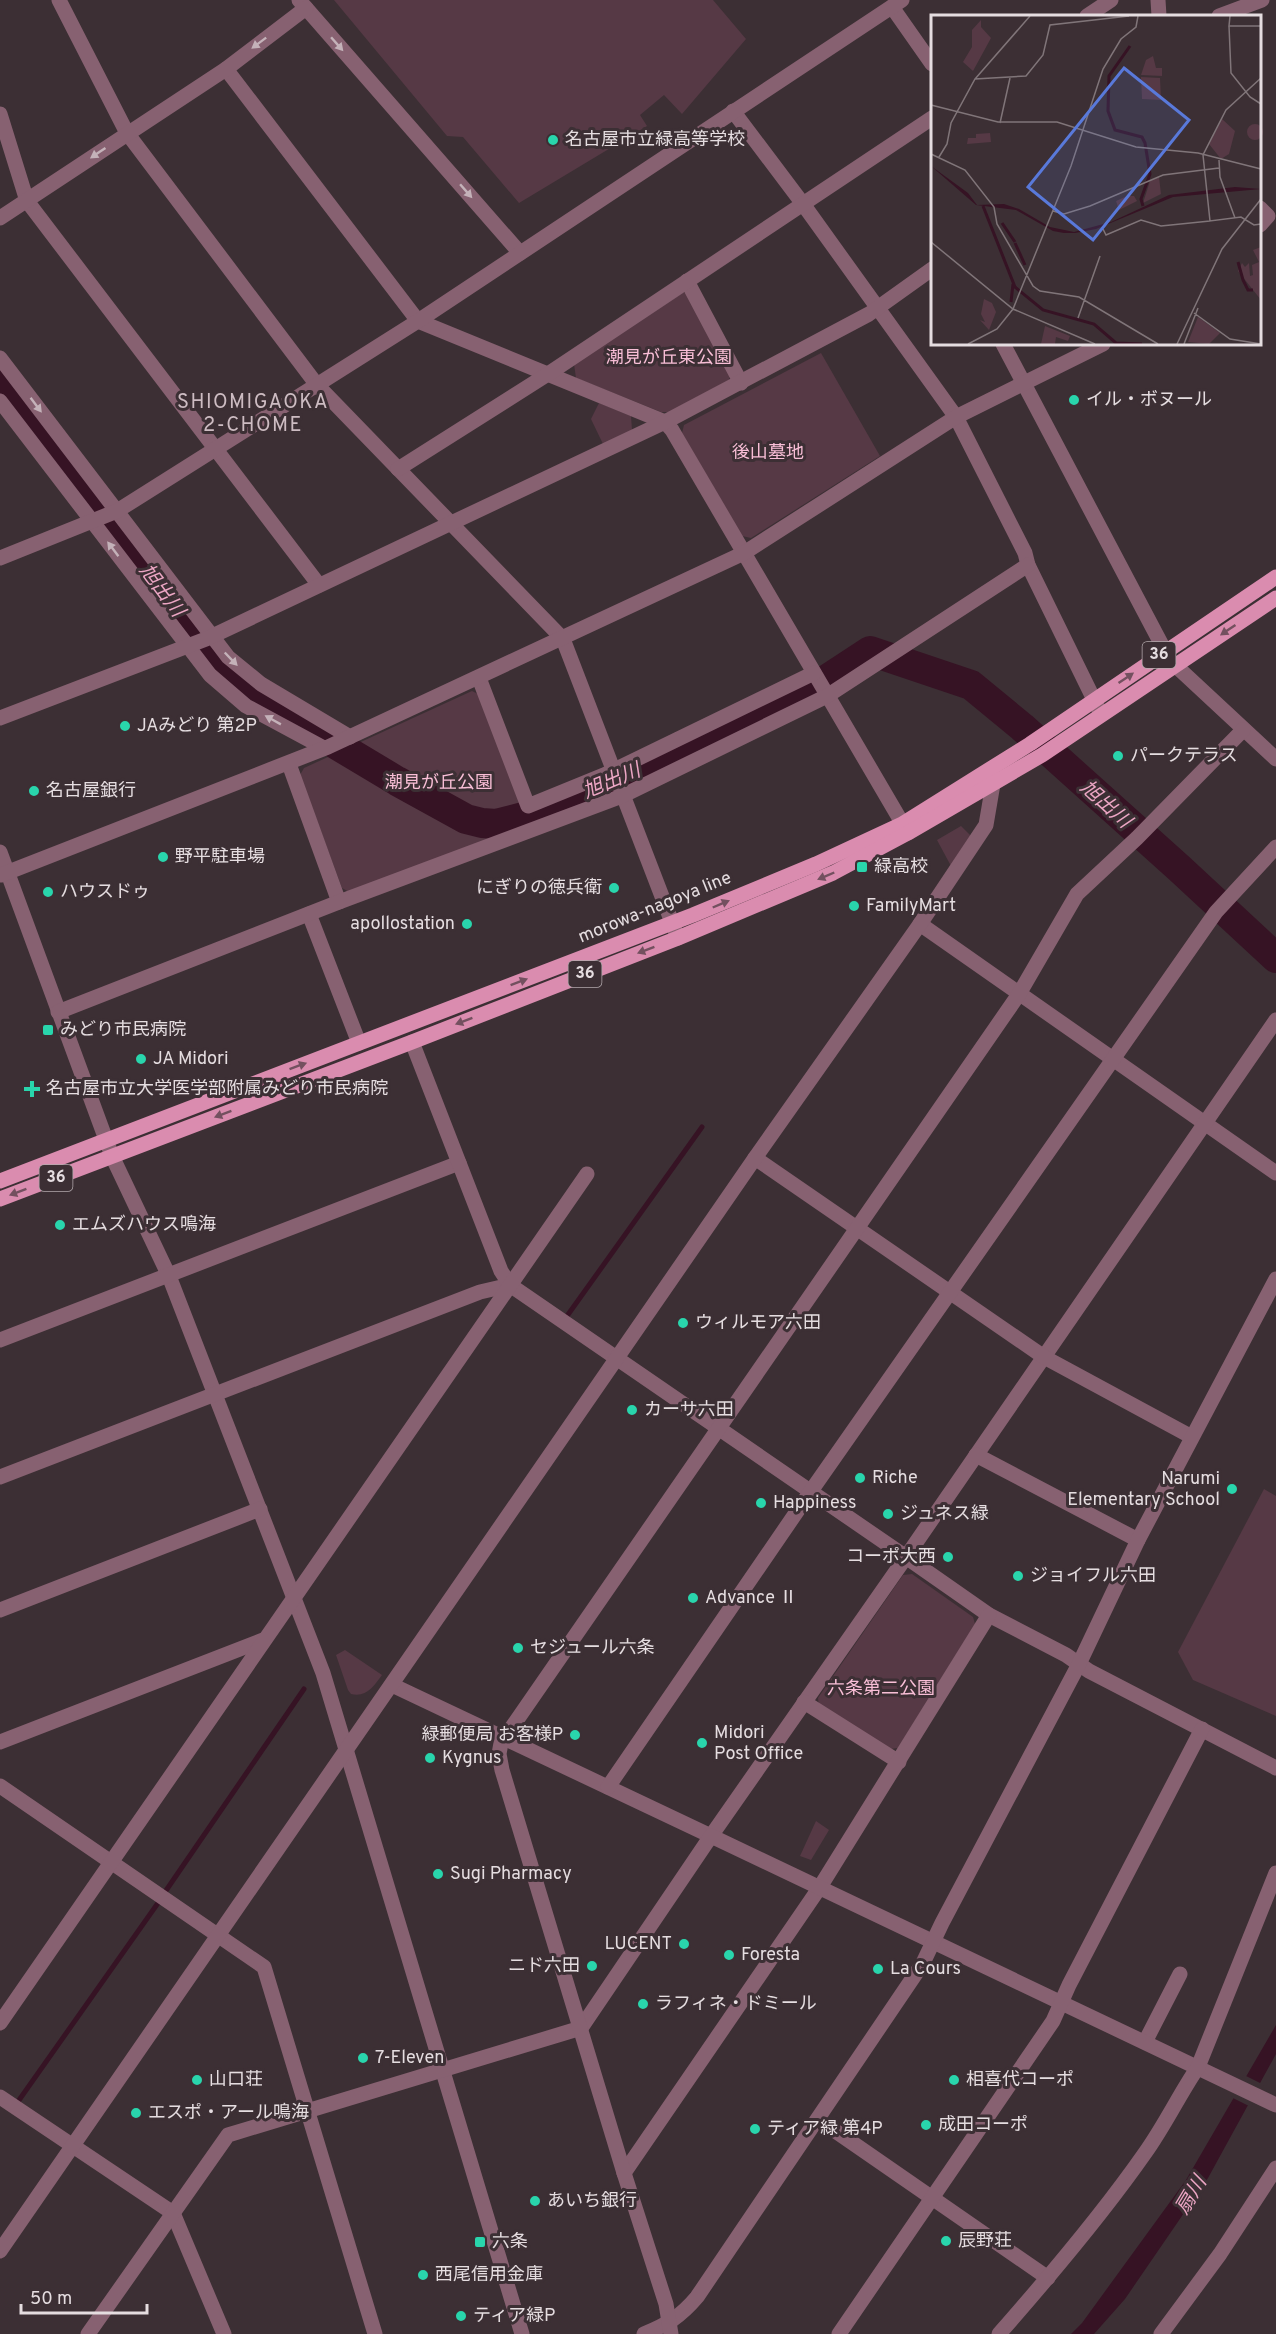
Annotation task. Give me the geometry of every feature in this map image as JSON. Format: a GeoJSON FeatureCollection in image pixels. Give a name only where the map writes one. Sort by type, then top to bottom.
{"type":"FeatureCollection","features":[{"type":"Feature","properties":{"kind":"main road","name":"morowa-nagoya line"},"geometry":{"type":"LineString","coordinates":[[992,777],[1030,744],[1276,577]]}},
{"type":"Feature","properties":{"kind":"main road","name":"morowa-nagoya line"},"geometry":{"type":"LineString","coordinates":[[0,1181],[359,1043],[832,873],[992,777],[1048,751],[1276,598]]}},
{"type":"Feature","properties":{"kind":"main road","name":"morowa-nagoya line"},"geometry":{"type":"LineString","coordinates":[[0,1199],[412,1042],[675,930]]}},
{"type":"Feature","properties":{"kind":"street"},"geometry":{"type":"LineString","coordinates":[[59,0],[127,133],[317,385],[562,639],[675,930]]}},
{"type":"Feature","properties":{"kind":"street"},"geometry":{"type":"LineString","coordinates":[[1088,15],[1112,0]]}},
{"type":"Feature","properties":{"kind":"street"},"geometry":{"type":"LineString","coordinates":[[1158,0],[1159,15]]}},
{"type":"Feature","properties":{"kind":"street"},"geometry":{"type":"LineString","coordinates":[[1222,15],[1262,0]]}},
{"type":"Feature","properties":{"kind":"street"},"geometry":{"type":"LineString","coordinates":[[0,558],[105,517],[215,450],[418,321],[897,3],[931,61]]}},
{"type":"Feature","properties":{"kind":"street"},"geometry":{"type":"LineString","coordinates":[[0,218],[226,69],[302,4],[520,253]]}},
{"type":"Feature","properties":{"kind":"street"},"geometry":{"type":"LineString","coordinates":[[226,69],[418,321],[665,422],[672,430],[905,829]]}},
{"type":"Feature","properties":{"kind":"street"},"geometry":{"type":"LineString","coordinates":[[733,111],[956,417],[1025,553],[1101,714]]}},
{"type":"Feature","properties":{"kind":"street"},"geometry":{"type":"LineString","coordinates":[[0,114],[27,201],[319,585]]}},
{"type":"Feature","properties":{"kind":"street"},"geometry":{"type":"LineString","coordinates":[[398,469],[548,374],[931,119]]}},
{"type":"Feature","properties":{"kind":"street"},"geometry":{"type":"LineString","coordinates":[[0,718],[200,641],[665,422],[879,309],[931,270]]}},
{"type":"Feature","properties":{"kind":"street"},"geometry":{"type":"LineString","coordinates":[[687,281],[741,383]]}},
{"type":"Feature","properties":{"kind":"street"},"geometry":{"type":"LineString","coordinates":[[1004,345],[1166,651]]}},
{"type":"Feature","properties":{"kind":"street"},"geometry":{"type":"LineString","coordinates":[[4,874],[326,748],[744,553],[956,417],[1024,384],[1081,348],[1098,345]]}},
{"type":"Feature","properties":{"kind":"street"},"geometry":{"type":"LineString","coordinates":[[0,358],[105,517],[200,641],[210,675],[246,706],[326,748]]}},
{"type":"Feature","properties":{"kind":"street"},"geometry":{"type":"LineString","coordinates":[[2,406],[105,517],[200,641],[228,657],[253,678],[347,738]]}},
{"type":"Feature","properties":{"kind":"street"},"geometry":{"type":"LineString","coordinates":[[58,1012],[339,902],[617,782],[820,684],[887,658],[1029,565]]}},
{"type":"Feature","properties":{"kind":"street"},"geometry":{"type":"LineString","coordinates":[[1176,666],[1276,759]]}},
{"type":"Feature","properties":{"kind":"street"},"geometry":{"type":"LineString","coordinates":[[478,678],[528,806],[617,782],[820,684]]}},
{"type":"Feature","properties":{"kind":"street"},"geometry":{"type":"LineString","coordinates":[[670,2329],[666,2304],[502,1770],[499,1754],[504,1738],[1019,994],[1077,894],[1141,834],[1243,730]]}},
{"type":"Feature","properties":{"kind":"street"},"geometry":{"type":"LineString","coordinates":[[289,764],[339,902]]}},
{"type":"Feature","properties":{"kind":"street"},"geometry":{"type":"LineString","coordinates":[[0,2251],[617,1357],[920,924],[986,825],[992,777]]}},
{"type":"Feature","properties":{"kind":"street"},"geometry":{"type":"LineString","coordinates":[[608,1788],[811,1491],[1220,907],[1276,847]]}},
{"type":"Feature","properties":{"kind":"street"},"geometry":{"type":"LineString","coordinates":[[0,852],[4,874],[112,1156],[169,1276],[323,1673],[522,2334]]}},
{"type":"Feature","properties":{"kind":"street"},"geometry":{"type":"LineString","coordinates":[[309,914],[359,1043]]}},
{"type":"Feature","properties":{"kind":"street"},"geometry":{"type":"LineString","coordinates":[[920,924],[1276,1173]]}},
{"type":"Feature","properties":{"kind":"street"},"geometry":{"type":"LineString","coordinates":[[88,2334],[228,2135],[582,2028],[711,1836],[1276,1020]]}},
{"type":"Feature","properties":{"kind":"street"},"geometry":{"type":"LineString","coordinates":[[412,1042],[501,1271],[510,1285],[989,1615],[1089,1671],[1276,1768]]}},
{"type":"Feature","properties":{"kind":"street"},"geometry":{"type":"LineString","coordinates":[[755,1158],[1044,1357],[1192,1437]]}},
{"type":"Feature","properties":{"kind":"street"},"geometry":{"type":"LineString","coordinates":[[0,1340],[459,1163]]}},
{"type":"Feature","properties":{"kind":"street"},"geometry":{"type":"LineString","coordinates":[[0,2023],[587,1174]]}},
{"type":"Feature","properties":{"kind":"street"},"geometry":{"type":"LineString","coordinates":[[644,2334],[670,2329],[697,2297],[923,1963],[1080,1664],[1138,1540],[1276,1279]]}},
{"type":"Feature","properties":{"kind":"street"},"geometry":{"type":"LineString","coordinates":[[0,1477],[480,1292],[510,1285]]}},
{"type":"Feature","properties":{"kind":"street"},"geometry":{"type":"LineString","coordinates":[[976,1455],[1138,1540]]}},
{"type":"Feature","properties":{"kind":"street"},"geometry":{"type":"LineString","coordinates":[[0,1610],[260,1509]]}},
{"type":"Feature","properties":{"kind":"street"},"geometry":{"type":"LineString","coordinates":[[624,2173],[820,1887],[989,1615]]}},
{"type":"Feature","properties":{"kind":"street"},"geometry":{"type":"LineString","coordinates":[[0,1742],[264,1640]]}},
{"type":"Feature","properties":{"kind":"street"},"geometry":{"type":"LineString","coordinates":[[392,1685],[1276,2105]]}},
{"type":"Feature","properties":{"kind":"street"},"geometry":{"type":"LineString","coordinates":[[804,1702],[899,1762]]}},
{"type":"Feature","properties":{"kind":"street"},"geometry":{"type":"LineString","coordinates":[[839,2334],[1053,2021],[1203,1729]]}},
{"type":"Feature","properties":{"kind":"street"},"geometry":{"type":"LineString","coordinates":[[0,1786],[264,1967],[375,2334]]}},
{"type":"Feature","properties":{"kind":"street"},"geometry":{"type":"LineString","coordinates":[[999,2334],[1048,2277],[1145,2153],[1198,2067],[1276,1873]]}},
{"type":"Feature","properties":{"kind":"street"},"geometry":{"type":"LineString","coordinates":[[1145,2042],[1180,1974]]}},
{"type":"Feature","properties":{"kind":"street"},"geometry":{"type":"LineString","coordinates":[[0,2097],[173,2213],[224,2334]]}},
{"type":"Feature","properties":{"kind":"street"},"geometry":{"type":"LineString","coordinates":[[818,2119],[1048,2277]]}},
{"type":"Feature","properties":{"kind":"street"},"geometry":{"type":"LineString","coordinates":[[1161,2334],[1220,2254],[1276,2168]]}},
{"type":"Feature","properties":{"kind":"green space","name":"名古屋市立緑高等学校"},"geometry":{"type":"Polygon","coordinates":[[[334,0],[713,0],[746,39],[682,114],[664,95],[640,115],[647,126],[519,203],[463,137],[447,136],[334,0]]]}},
{"type":"Feature","properties":{"kind":"green space","name":"潮見が丘東公園"},"geometry":{"type":"Polygon","coordinates":[[[682,292],[690,294],[731,372],[729,380],[669,412],[661,412],[576,378],[574,364],[682,292]]]}},
{"type":"Feature","properties":{"kind":"green space","name":"後山墓地"},"geometry":{"type":"Polygon","coordinates":[[[821,353],[880,456],[751,538],[742,536],[682,433],[684,425],[821,353]]]}},
{"type":"Feature","properties":{"kind":"green space"},"geometry":{"type":"Polygon","coordinates":[[[599,403],[631,416],[632,430],[603,444],[591,419],[599,403]]]}},
{"type":"Feature","properties":{"kind":"green space","name":"潮見が丘公園"},"geometry":{"type":"Polygon","coordinates":[[[472,691],[480,695],[529,824],[349,892],[342,888],[300,775],[304,768],[472,691]]]}},
{"type":"Feature","properties":{"kind":"green space"},"geometry":{"type":"Polygon","coordinates":[[[961,826],[971,836],[951,866],[937,840],[961,826]]]}},
{"type":"Feature","properties":{"kind":"green space"},"geometry":{"type":"Polygon","coordinates":[[[1264,1489],[1276,1496],[1276,1716],[1193,1680],[1178,1652],[1264,1489]]]}},
{"type":"Feature","properties":{"kind":"green space","name":"六条第二公園"},"geometry":{"type":"Polygon","coordinates":[[[912,1574],[973,1617],[975,1624],[898,1748],[890,1749],[819,1707],[818,1698],[903,1575],[912,1574]]]}},
{"type":"Feature","properties":{"kind":"green space"},"geometry":{"type":"Polygon","coordinates":[[[345,1650],[382,1675],[365,1693],[356,1695],[351,1694],[348,1690],[336,1655],[345,1650]]]}},
{"type":"Feature","properties":{"kind":"green space"},"geometry":{"type":"Polygon","coordinates":[[[816,1821],[829,1830],[811,1860],[800,1856],[816,1821]]]}},
{"type":"Feature","properties":{"kind":"water","name":"扇川"},"geometry":{"type":"Polygon","coordinates":[[[1276,2025],[1276,2054],[1208,2178],[1125,2299],[1094,2334],[1071,2334],[1082,2323],[1186,2180],[1276,2025]]]}},
{"type":"Feature","properties":{"kind":"pier"},"geometry":{"type":"Polygon","coordinates":[[[1244,2075],[1264,2085],[1251,2107],[1231,2097],[1244,2075]]]}},
{"type":"Feature","properties":{"kind":"waterway","name":"旭出川"},"geometry":{"type":"LineString","coordinates":[[0,379],[220,668],[257,697],[397,781],[466,819],[496,824],[527,816],[605,787],[812,689],[870,651],[971,685],[1022,727],[1276,958]]}},
{"type":"Feature","properties":{"kind":"waterway"},"geometry":{"type":"LineString","coordinates":[[567,1316],[702,1127]]}},
{"type":"Feature","properties":{"kind":"waterway"},"geometry":{"type":"LineString","coordinates":[[165,1892],[304,1689]]}},
{"type":"Feature","properties":{"kind":"waterway"},"geometry":{"type":"LineString","coordinates":[[17,2103],[158,1903]]}},
{"type":"Feature","properties":{"kind":"place","name":"名古屋市立緑高等学校"},"geometry":{"type":"Point","coordinates":[553,140]}},
{"type":"Feature","properties":{"kind":"place","name":"イル・ボヌール"},"geometry":{"type":"Point","coordinates":[1074,400]}},
{"type":"Feature","properties":{"kind":"place","name":"JAみどり 第2P"},"geometry":{"type":"Point","coordinates":[125,726]}},
{"type":"Feature","properties":{"kind":"place","name":"パークテラス"},"geometry":{"type":"Point","coordinates":[1118,756]}},
{"type":"Feature","properties":{"kind":"place","name":"名古屋銀行"},"geometry":{"type":"Point","coordinates":[34,791]}},
{"type":"Feature","properties":{"kind":"place","name":"野平駐車場"},"geometry":{"type":"Point","coordinates":[163,857]}},
{"type":"Feature","properties":{"kind":"place","name":"緑高校"},"geometry":{"type":"Point","coordinates":[862,867]}},
{"type":"Feature","properties":{"kind":"place","name":"にぎりの徳兵衛"},"geometry":{"type":"Point","coordinates":[614,888]}},
{"type":"Feature","properties":{"kind":"place","name":"ハウスドゥ"},"geometry":{"type":"Point","coordinates":[48,892]}},
{"type":"Feature","properties":{"kind":"place","name":"FamilyMart"},"geometry":{"type":"Point","coordinates":[854,906]}},
{"type":"Feature","properties":{"kind":"place","name":"apollostation"},"geometry":{"type":"Point","coordinates":[467,924]}},
{"type":"Feature","properties":{"kind":"place","name":"みどり市民病院"},"geometry":{"type":"Point","coordinates":[48,1030]}},
{"type":"Feature","properties":{"kind":"place","name":"JA Midori"},"geometry":{"type":"Point","coordinates":[141,1059]}},
{"type":"Feature","properties":{"kind":"place","name":"名古屋市立大学医学部附属みどり市民病院"},"geometry":{"type":"Point","coordinates":[32,1089]}},
{"type":"Feature","properties":{"kind":"place","name":"エムズハウス鳴海"},"geometry":{"type":"Point","coordinates":[60,1225]}},
{"type":"Feature","properties":{"kind":"place","name":"ウィルモア六田"},"geometry":{"type":"Point","coordinates":[683,1323]}},
{"type":"Feature","properties":{"kind":"place","name":"カーサ六田"},"geometry":{"type":"Point","coordinates":[632,1410]}},
{"type":"Feature","properties":{"kind":"place","name":"Riche"},"geometry":{"type":"Point","coordinates":[860,1478]}},
{"type":"Feature","properties":{"kind":"place","name":"Narumi Elementary School"},"geometry":{"type":"Point","coordinates":[1232,1489]}},
{"type":"Feature","properties":{"kind":"place","name":"Happiness"},"geometry":{"type":"Point","coordinates":[761,1503]}},
{"type":"Feature","properties":{"kind":"place","name":"ジュネス緑"},"geometry":{"type":"Point","coordinates":[888,1514]}},
{"type":"Feature","properties":{"kind":"place","name":"コーポ大西"},"geometry":{"type":"Point","coordinates":[948,1557]}},
{"type":"Feature","properties":{"kind":"place","name":"ジョイフル六田"},"geometry":{"type":"Point","coordinates":[1018,1576]}},
{"type":"Feature","properties":{"kind":"place","name":"Advance Ⅱ"},"geometry":{"type":"Point","coordinates":[693,1598]}},
{"type":"Feature","properties":{"kind":"place","name":"セジュール六条"},"geometry":{"type":"Point","coordinates":[518,1648]}},
{"type":"Feature","properties":{"kind":"place","name":"緑郵便局 お客様P"},"geometry":{"type":"Point","coordinates":[575,1735]}},
{"type":"Feature","properties":{"kind":"place","name":"Midori Post Office"},"geometry":{"type":"Point","coordinates":[702,1743]}},
{"type":"Feature","properties":{"kind":"place","name":"Kygnus"},"geometry":{"type":"Point","coordinates":[430,1758]}},
{"type":"Feature","properties":{"kind":"place","name":"Sugi Pharmacy"},"geometry":{"type":"Point","coordinates":[438,1874]}},
{"type":"Feature","properties":{"kind":"place","name":"LUCENT"},"geometry":{"type":"Point","coordinates":[684,1944]}},
{"type":"Feature","properties":{"kind":"place","name":"Foresta"},"geometry":{"type":"Point","coordinates":[729,1955]}},
{"type":"Feature","properties":{"kind":"place","name":"ニド六田"},"geometry":{"type":"Point","coordinates":[592,1966]}},
{"type":"Feature","properties":{"kind":"place","name":"La Cours"},"geometry":{"type":"Point","coordinates":[878,1969]}},
{"type":"Feature","properties":{"kind":"place","name":"ラフィネ・ドミール"},"geometry":{"type":"Point","coordinates":[643,2004]}},
{"type":"Feature","properties":{"kind":"place","name":"7-Eleven"},"geometry":{"type":"Point","coordinates":[363,2058]}},
{"type":"Feature","properties":{"kind":"place","name":"山口荘"},"geometry":{"type":"Point","coordinates":[197,2080]}},
{"type":"Feature","properties":{"kind":"place","name":"相喜代コーポ"},"geometry":{"type":"Point","coordinates":[954,2080]}},
{"type":"Feature","properties":{"kind":"place","name":"エスポ・アール鳴海"},"geometry":{"type":"Point","coordinates":[136,2113]}},
{"type":"Feature","properties":{"kind":"place","name":"成田コーポ"},"geometry":{"type":"Point","coordinates":[926,2125]}},
{"type":"Feature","properties":{"kind":"place","name":"ティア緑 第4P"},"geometry":{"type":"Point","coordinates":[755,2129]}},
{"type":"Feature","properties":{"kind":"place","name":"あいち銀行"},"geometry":{"type":"Point","coordinates":[535,2201]}},
{"type":"Feature","properties":{"kind":"place","name":"辰野荘"},"geometry":{"type":"Point","coordinates":[946,2241]}},
{"type":"Feature","properties":{"kind":"place","name":"六条"},"geometry":{"type":"Point","coordinates":[480,2242]}},
{"type":"Feature","properties":{"kind":"place","name":"西尾信用金庫"},"geometry":{"type":"Point","coordinates":[423,2275]}},
{"type":"Feature","properties":{"kind":"place","name":"ティア緑P"},"geometry":{"type":"Point","coordinates":[461,2316]}},
{"type":"Feature","properties":{"kind":"district","name":"SHIOMIGAOKA 2-CHOME"},"geometry":{"type":"Point","coordinates":[253,414]}}]}
